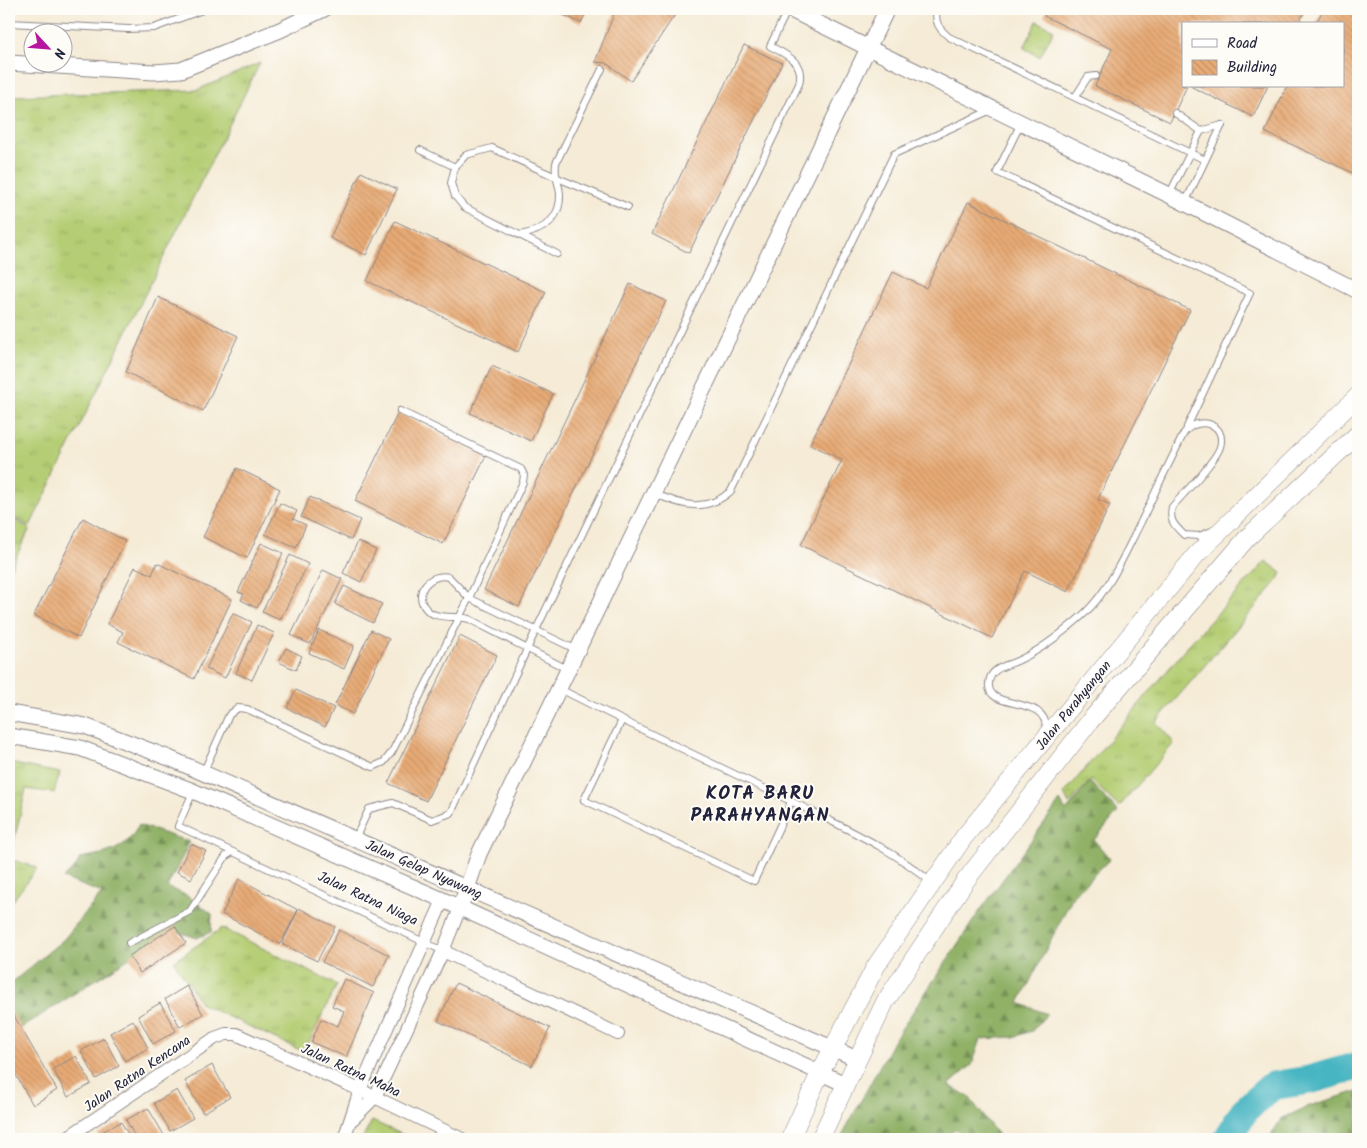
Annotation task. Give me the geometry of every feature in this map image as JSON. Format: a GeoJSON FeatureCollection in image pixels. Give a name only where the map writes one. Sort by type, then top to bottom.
{"type":"FeatureCollection","features":[{"type":"Feature","properties":{"kind":"main road","name":"Jalan Parahyangan"},"geometry":{"type":"LineString","coordinates":[[790,1139],[832,1049],[876,966],[964,837],[1196,555],[1358,396]]}},
{"type":"Feature","properties":{"kind":"main road","name":"Jalan Parahyangan"},"geometry":{"type":"LineString","coordinates":[[820,1139],[885,1002],[966,880],[1090,721],[1247,538],[1358,434]]}},
{"type":"Feature","properties":{"kind":"main road"},"geometry":{"type":"LineString","coordinates":[[1231,520],[1247,538]]}},
{"type":"Feature","properties":{"kind":"street"},"geometry":{"type":"LineString","coordinates":[[9,63],[154,72],[181,70],[280,30],[324,9]]}},
{"type":"Feature","properties":{"kind":"street"},"geometry":{"type":"LineString","coordinates":[[788,9],[1170,195],[1358,291]]}},
{"type":"Feature","properties":{"kind":"street"},"geometry":{"type":"LineString","coordinates":[[352,1120],[375,1097],[443,951],[468,889],[478,854],[560,689],[887,9]]}},
{"type":"Feature","properties":{"kind":"street","name":"Jalan Gelap Nyawang"},"geometry":{"type":"LineString","coordinates":[[9,713],[86,726],[203,772],[832,1049]]}},
{"type":"Feature","properties":{"kind":"street","name":"Jalan Gelap Nyawang"},"geometry":{"type":"LineString","coordinates":[[9,736],[80,748],[193,791],[443,900],[820,1074]]}},
{"type":"Feature","properties":{"kind":"street"},"geometry":{"type":"LineString","coordinates":[[344,1139],[352,1120],[360,1090],[451,881],[478,854]]}},
{"type":"Feature","properties":{"kind":"street","name":"Jalan Ratna Niaga"},"geometry":{"type":"LineString","coordinates":[[443,951],[618,1034]]}},
{"type":"Feature","properties":{"kind":"street","name":"Jalan Ratna Maha"},"geometry":{"type":"LineString","coordinates":[[226,1034],[236,1034],[248,1039],[462,1139]]}},
{"type":"Feature","properties":{"kind":"street","name":"Jalan Ratna Kencana"},"geometry":{"type":"LineString","coordinates":[[65,1139],[215,1038],[226,1034]]}},
{"type":"Feature","properties":{"kind":"street"},"geometry":{"type":"LineString","coordinates":[[832,1049],[857,1059]]}},
{"type":"Feature","properties":{"kind":"street"},"geometry":{"type":"LineString","coordinates":[[820,1074],[845,1084]]}},
{"type":"Feature","properties":{"kind":"lane"},"geometry":{"type":"LineString","coordinates":[[9,23],[128,29],[154,28],[205,9]]}},
{"type":"Feature","properties":{"kind":"lane"},"geometry":{"type":"LineString","coordinates":[[355,839],[369,809],[393,803],[432,820],[452,812],[536,630],[799,84],[801,73],[795,60],[770,46],[788,9]]}},
{"type":"Feature","properties":{"kind":"lane"},"geometry":{"type":"LineString","coordinates":[[937,9],[935,18],[940,30],[949,37],[1205,160]]}},
{"type":"Feature","properties":{"kind":"lane"},"geometry":{"type":"LineString","coordinates":[[520,235],[535,233],[549,224],[557,212],[560,194],[554,177],[556,163],[602,70]]}},
{"type":"Feature","properties":{"kind":"lane"},"geometry":{"type":"LineString","coordinates":[[1075,98],[1083,82],[1092,75],[1096,76]]}},
{"type":"Feature","properties":{"kind":"lane"},"geometry":{"type":"LineString","coordinates":[[654,493],[680,505],[699,507],[716,502],[731,491],[894,154],[994,109]]}},
{"type":"Feature","properties":{"kind":"lane"},"geometry":{"type":"LineString","coordinates":[[1175,113],[1202,131]]}},
{"type":"Feature","properties":{"kind":"lane"},"geometry":{"type":"LineString","coordinates":[[1022,122],[997,172],[1250,294],[1117,570],[1086,612],[1035,652],[1000,668],[991,675],[989,686],[994,697],[1025,705],[1034,710],[1042,717],[1046,725],[1045,738]]}},
{"type":"Feature","properties":{"kind":"lane"},"geometry":{"type":"LineString","coordinates":[[1170,195],[1202,131],[1222,125],[1185,203]]}},
{"type":"Feature","properties":{"kind":"lane"},"geometry":{"type":"LineString","coordinates":[[557,254],[464,207],[455,196],[451,183],[455,167],[466,155],[492,148],[554,177],[628,207]]}},
{"type":"Feature","properties":{"kind":"lane"},"geometry":{"type":"LineString","coordinates":[[420,150],[455,167]]}},
{"type":"Feature","properties":{"kind":"lane"},"geometry":{"type":"LineString","coordinates":[[203,772],[229,715],[238,708],[247,709],[373,767],[384,762],[392,752],[469,598],[523,482],[524,475],[521,469],[400,411]]}},
{"type":"Feature","properties":{"kind":"lane"},"geometry":{"type":"LineString","coordinates":[[1184,433],[1193,424],[1206,422],[1217,429],[1221,442],[1217,454],[1172,507],[1170,516],[1172,523],[1184,535],[1191,537],[1211,532],[1231,520]]}},
{"type":"Feature","properties":{"kind":"lane"},"geometry":{"type":"LineString","coordinates":[[569,670],[460,616],[440,616],[427,610],[422,599],[423,586],[432,578],[444,576],[456,582],[469,598],[578,650]]}},
{"type":"Feature","properties":{"kind":"lane"},"geometry":{"type":"LineString","coordinates":[[560,689],[889,852],[932,884]]}},
{"type":"Feature","properties":{"kind":"lane"},"geometry":{"type":"LineString","coordinates":[[622,720],[584,800],[754,881],[791,802]]}},
{"type":"Feature","properties":{"kind":"lane","name":"Jalan Ratna Niaga"},"geometry":{"type":"LineString","coordinates":[[193,791],[178,826],[443,951]]}},
{"type":"Feature","properties":{"kind":"lane"},"geometry":{"type":"LineString","coordinates":[[129,942],[190,911],[226,856],[233,852]]}},
{"type":"Feature","properties":{"kind":"green space"},"geometry":{"type":"Polygon","coordinates":[[[1037,21],[1054,30],[1040,57],[1024,48],[1037,21]]]}},
{"type":"Feature","properties":{"kind":"green space"},"geometry":{"type":"Polygon","coordinates":[[[260,63],[30,526],[9,516],[9,96],[197,90],[260,63]]]}},
{"type":"Feature","properties":{"kind":"green space"},"geometry":{"type":"Polygon","coordinates":[[[9,518],[30,528],[9,572],[9,518]]]}},
{"type":"Feature","properties":{"kind":"green space"},"geometry":{"type":"Polygon","coordinates":[[[1266,561],[1282,573],[1275,584],[1156,722],[1174,743],[1119,807],[1091,780],[1069,804],[1064,794],[1192,641],[1266,561]]]}},
{"type":"Feature","properties":{"kind":"green space"},"geometry":{"type":"Polygon","coordinates":[[[9,763],[60,773],[54,793],[26,789],[10,859],[37,868],[9,906],[9,763]]]}},
{"type":"Feature","properties":{"kind":"green space"},"geometry":{"type":"Polygon","coordinates":[[[1090,782],[1118,812],[1094,840],[1110,859],[1073,896],[1019,1003],[1047,1014],[1032,1031],[1014,1037],[981,1039],[972,1065],[949,1085],[969,1097],[1001,1139],[970,1139],[956,1129],[945,1139],[840,1139],[894,1040],[977,915],[1060,801],[1066,811],[1090,782]]]}},
{"type":"Feature","properties":{"kind":"green space"},"geometry":{"type":"Polygon","coordinates":[[[139,825],[190,842],[167,887],[188,896],[212,914],[211,932],[197,938],[173,930],[21,1028],[9,1012],[9,985],[64,939],[102,893],[63,878],[76,867],[80,858],[107,852],[122,846],[134,834],[139,825]]]}},
{"type":"Feature","properties":{"kind":"green space"},"geometry":{"type":"Polygon","coordinates":[[[222,928],[337,985],[304,1052],[201,1004],[174,961],[222,928]]]}},
{"type":"Feature","properties":{"kind":"green space"},"geometry":{"type":"Polygon","coordinates":[[[1358,1091],[1358,1139],[1269,1139],[1281,1119],[1309,1106],[1358,1091]]]}},
{"type":"Feature","properties":{"kind":"green space"},"geometry":{"type":"Polygon","coordinates":[[[372,1121],[413,1139],[362,1139],[372,1121]]]}},
{"type":"Feature","properties":{"kind":"building"},"geometry":{"type":"Polygon","coordinates":[[[550,9],[588,9],[581,23],[550,9]]]}},
{"type":"Feature","properties":{"kind":"building"},"geometry":{"type":"Polygon","coordinates":[[[616,9],[664,9],[676,13],[631,81],[606,63],[595,62],[616,9]]]}},
{"type":"Feature","properties":{"kind":"building"},"geometry":{"type":"Polygon","coordinates":[[[1047,9],[1306,9],[1299,22],[1182,22],[1182,88],[1186,88],[1170,122],[1095,86],[1112,49],[1044,16],[1047,9]]]}},
{"type":"Feature","properties":{"kind":"building"},"geometry":{"type":"Polygon","coordinates":[[[1323,9],[1358,9],[1357,175],[1265,132],[1286,88],[1344,88],[1344,22],[1317,22],[1323,9]]]}},
{"type":"Feature","properties":{"kind":"building"},"geometry":{"type":"Polygon","coordinates":[[[744,45],[782,63],[689,253],[652,234],[744,45]]]}},
{"type":"Feature","properties":{"kind":"building"},"geometry":{"type":"Polygon","coordinates":[[[1194,88],[1267,88],[1253,117],[1194,88]]]}},
{"type":"Feature","properties":{"kind":"building"},"geometry":{"type":"Polygon","coordinates":[[[361,172],[397,189],[366,255],[330,238],[361,172]]]}},
{"type":"Feature","properties":{"kind":"building"},"geometry":{"type":"Polygon","coordinates":[[[968,202],[1190,310],[1098,499],[1110,505],[1068,592],[1025,571],[992,638],[801,545],[842,460],[810,444],[893,272],[926,288],[968,202]]]}},
{"type":"Feature","properties":{"kind":"building"},"geometry":{"type":"Polygon","coordinates":[[[395,221],[546,292],[518,352],[367,281],[395,221]]]}},
{"type":"Feature","properties":{"kind":"building"},"geometry":{"type":"Polygon","coordinates":[[[630,284],[666,301],[519,607],[484,590],[630,284]]]}},
{"type":"Feature","properties":{"kind":"building"},"geometry":{"type":"Polygon","coordinates":[[[158,297],[238,336],[203,411],[126,372],[158,297]]]}},
{"type":"Feature","properties":{"kind":"building"},"geometry":{"type":"Polygon","coordinates":[[[492,366],[553,394],[531,441],[470,413],[492,366]]]}},
{"type":"Feature","properties":{"kind":"building"},"geometry":{"type":"Polygon","coordinates":[[[398,413],[486,456],[443,544],[355,501],[398,413]]]}},
{"type":"Feature","properties":{"kind":"building"},"geometry":{"type":"Polygon","coordinates":[[[237,468],[280,489],[247,558],[203,537],[237,468]]]}},
{"type":"Feature","properties":{"kind":"building"},"geometry":{"type":"Polygon","coordinates":[[[310,497],[360,520],[351,540],[301,517],[310,497]]]}},
{"type":"Feature","properties":{"kind":"building"},"geometry":{"type":"Polygon","coordinates":[[[280,503],[297,511],[293,519],[306,525],[296,548],[265,534],[280,503]]]}},
{"type":"Feature","properties":{"kind":"building"},"geometry":{"type":"Polygon","coordinates":[[[83,518],[125,541],[79,638],[34,615],[83,518]]]}},
{"type":"Feature","properties":{"kind":"building"},"geometry":{"type":"Polygon","coordinates":[[[358,541],[376,550],[361,582],[343,573],[358,541]]]}},
{"type":"Feature","properties":{"kind":"building"},"geometry":{"type":"Polygon","coordinates":[[[261,543],[283,553],[257,608],[241,600],[244,594],[238,592],[261,543]]]}},
{"type":"Feature","properties":{"kind":"building"},"geometry":{"type":"Polygon","coordinates":[[[290,555],[308,564],[280,620],[262,612],[290,555]]]}},
{"type":"Feature","properties":{"kind":"building"},"geometry":{"type":"Polygon","coordinates":[[[157,563],[232,599],[194,679],[118,642],[123,632],[107,624],[135,567],[152,575],[157,563]]]}},
{"type":"Feature","properties":{"kind":"building"},"geometry":{"type":"Polygon","coordinates":[[[323,570],[342,579],[310,644],[291,635],[323,570]]]}},
{"type":"Feature","properties":{"kind":"building"},"geometry":{"type":"Polygon","coordinates":[[[344,586],[382,604],[373,623],[335,604],[344,586]]]}},
{"type":"Feature","properties":{"kind":"building"},"geometry":{"type":"Polygon","coordinates":[[[233,613],[252,622],[225,678],[206,669],[233,613]]]}},
{"type":"Feature","properties":{"kind":"building"},"geometry":{"type":"Polygon","coordinates":[[[257,625],[274,633],[252,680],[236,673],[257,625]]]}},
{"type":"Feature","properties":{"kind":"building"},"geometry":{"type":"Polygon","coordinates":[[[319,630],[354,646],[344,669],[309,653],[319,630]]]}},
{"type":"Feature","properties":{"kind":"building"},"geometry":{"type":"Polygon","coordinates":[[[371,630],[389,639],[353,714],[335,705],[371,630]]]}},
{"type":"Feature","properties":{"kind":"building"},"geometry":{"type":"Polygon","coordinates":[[[460,636],[497,655],[426,801],[388,783],[460,636]]]}},
{"type":"Feature","properties":{"kind":"building"},"geometry":{"type":"Polygon","coordinates":[[[286,648],[302,656],[296,670],[279,662],[286,648]]]}},
{"type":"Feature","properties":{"kind":"building"},"geometry":{"type":"Polygon","coordinates":[[[296,690],[334,708],[325,727],[287,708],[296,690]]]}},
{"type":"Feature","properties":{"kind":"building"},"geometry":{"type":"Polygon","coordinates":[[[191,844],[206,851],[191,879],[177,872],[191,844]]]}},
{"type":"Feature","properties":{"kind":"building"},"geometry":{"type":"Polygon","coordinates":[[[239,879],[298,910],[280,944],[222,914],[239,879]]]}},
{"type":"Feature","properties":{"kind":"building"},"geometry":{"type":"Polygon","coordinates":[[[299,908],[335,927],[317,961],[282,944],[299,908]]]}},
{"type":"Feature","properties":{"kind":"building"},"geometry":{"type":"Polygon","coordinates":[[[175,926],[186,943],[140,973],[129,956],[175,926]]]}},
{"type":"Feature","properties":{"kind":"building"},"geometry":{"type":"Polygon","coordinates":[[[339,930],[389,955],[373,987],[322,962],[339,930]]]}},
{"type":"Feature","properties":{"kind":"building"},"geometry":{"type":"Polygon","coordinates":[[[344,979],[374,993],[346,1057],[311,1042],[321,1019],[338,1026],[344,1011],[332,1006],[344,979]]]}},
{"type":"Feature","properties":{"kind":"building"},"geometry":{"type":"Polygon","coordinates":[[[456,983],[550,1028],[532,1066],[438,1021],[456,983]]]}},
{"type":"Feature","properties":{"kind":"building"},"geometry":{"type":"Polygon","coordinates":[[[187,986],[203,1014],[180,1027],[165,999],[187,986]]]}},
{"type":"Feature","properties":{"kind":"building"},"geometry":{"type":"Polygon","coordinates":[[[160,1003],[176,1031],[153,1044],[138,1016],[160,1003]]]}},
{"type":"Feature","properties":{"kind":"building"},"geometry":{"type":"Polygon","coordinates":[[[10,1009],[57,1090],[33,1105],[9,1063],[10,1009]]]}},
{"type":"Feature","properties":{"kind":"building"},"geometry":{"type":"Polygon","coordinates":[[[133,1020],[148,1048],[125,1061],[110,1033],[133,1020]]]}},
{"type":"Feature","properties":{"kind":"building"},"geometry":{"type":"Polygon","coordinates":[[[104,1038],[119,1066],[96,1079],[81,1051],[104,1038]]]}},
{"type":"Feature","properties":{"kind":"building"},"geometry":{"type":"Polygon","coordinates":[[[76,1056],[91,1084],[68,1097],[53,1069],[76,1056]]]}},
{"type":"Feature","properties":{"kind":"building"},"geometry":{"type":"Polygon","coordinates":[[[212,1065],[230,1097],[203,1113],[185,1081],[212,1065]]]}},
{"type":"Feature","properties":{"kind":"building"},"geometry":{"type":"Polygon","coordinates":[[[177,1090],[193,1118],[170,1131],[154,1103],[177,1090]]]}},
{"type":"Feature","properties":{"kind":"building"},"geometry":{"type":"Polygon","coordinates":[[[148,1108],[164,1135],[157,1139],[136,1139],[126,1120],[148,1108]]]}},
{"type":"Feature","properties":{"kind":"building"},"geometry":{"type":"Polygon","coordinates":[[[121,1122],[131,1139],[101,1139],[98,1134],[121,1122]]]}},
{"type":"Feature","properties":{"kind":"waterway"},"geometry":{"type":"LineString","coordinates":[[1228,1139],[1244,1111],[1272,1086],[1309,1080],[1358,1066]]}},
{"type":"Feature","properties":{"kind":"district","name":"KOTA BARU PARAHYANGAN"},"geometry":{"type":"Point","coordinates":[760,803]}}]}
